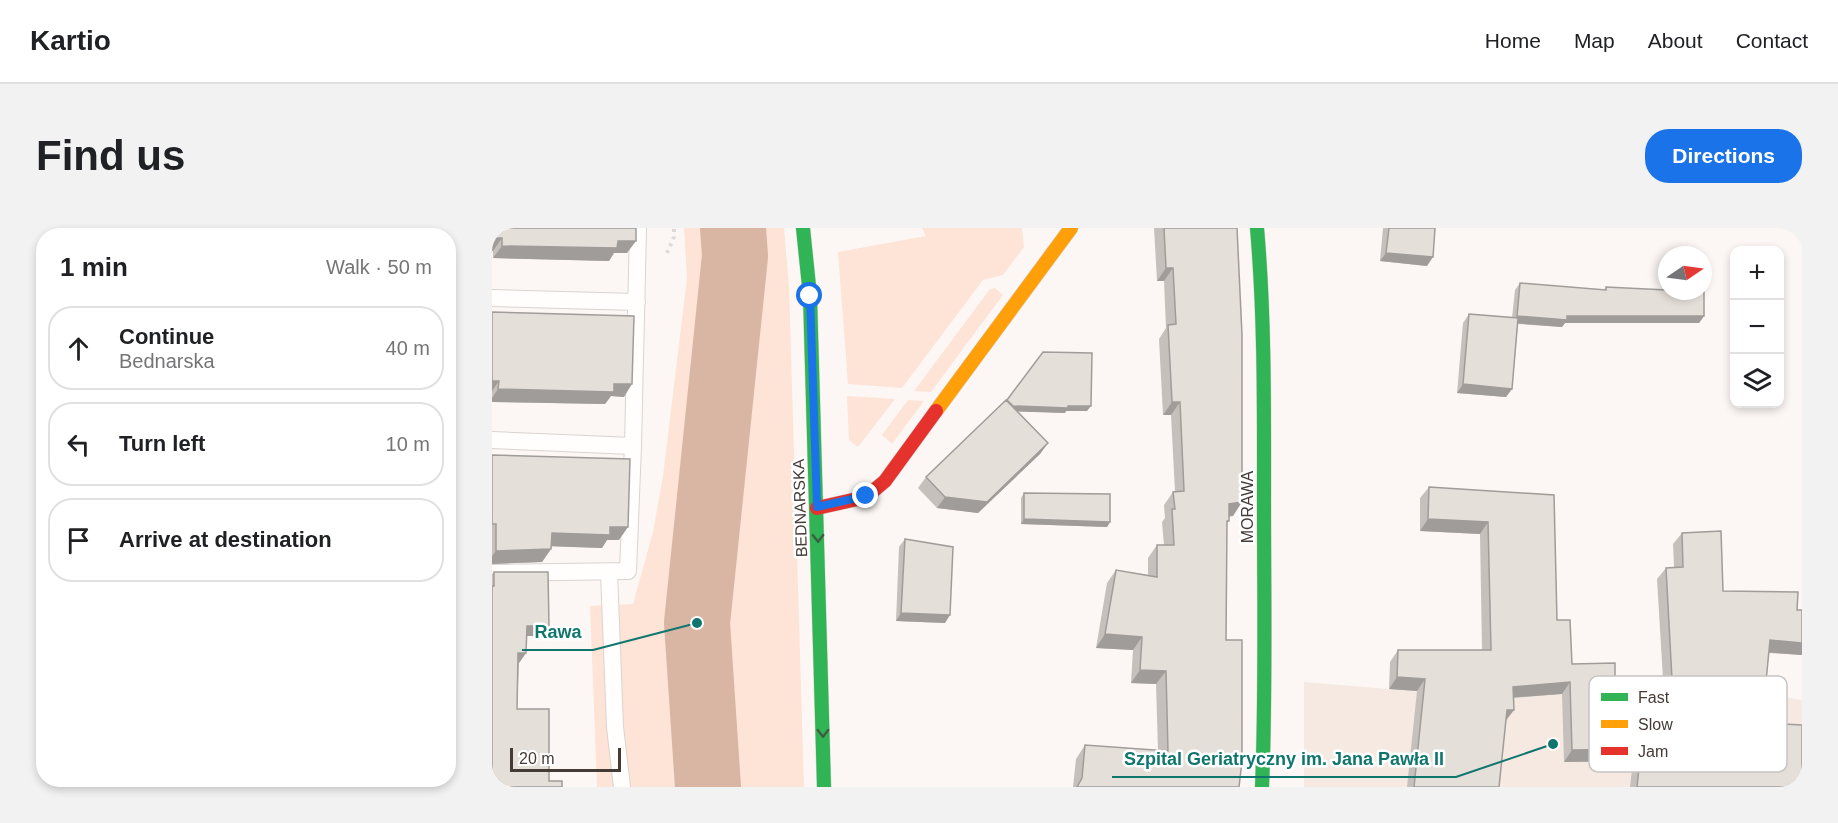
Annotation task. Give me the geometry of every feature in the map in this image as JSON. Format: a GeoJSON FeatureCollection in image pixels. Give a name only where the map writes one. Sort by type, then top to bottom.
{"type":"FeatureCollection","features":[{"type":"Feature","properties":{"kind":"street","name":"BEDNARSKA"},"geometry":{"type":"LineString","coordinates":[[803,228],[810,296],[824,787]]}},
{"type":"Feature","properties":{"kind":"street"},"geometry":{"type":"LineString","coordinates":[[817,507],[866,496],[885,481],[1071,228]]}},
{"type":"Feature","properties":{"kind":"street","name":"MORAWA"},"geometry":{"type":"LineString","coordinates":[[1257,228],[1262,273],[1264,626],[1262,787]]}},
{"type":"Feature","properties":{"kind":"lane"},"geometry":{"type":"LineString","coordinates":[[492,573],[628,571],[638,228]]}},
{"type":"Feature","properties":{"kind":"lane"},"geometry":{"type":"LineString","coordinates":[[1045,228],[1060,244]]}},
{"type":"Feature","properties":{"kind":"lane"},"geometry":{"type":"LineString","coordinates":[[492,298],[637,302]]}},
{"type":"Feature","properties":{"kind":"lane"},"geometry":{"type":"LineString","coordinates":[[492,440],[633,446]]}},
{"type":"Feature","properties":{"kind":"lane"},"geometry":{"type":"LineString","coordinates":[[609,573],[615,727],[622,787]]}},
{"type":"Feature","properties":{"kind":"shaded area"},"geometry":{"type":"Polygon","coordinates":[[[684,228],[719,228],[720,242],[678,589],[687,787],[597,787],[590,606],[633,604],[653,532],[663,476],[687,278],[684,228]]]}},
{"type":"Feature","properties":{"kind":"shaded area"},"geometry":{"type":"Polygon","coordinates":[[[760,228],[784,228],[789,286],[804,787],[733,787],[726,702],[722,644],[724,559],[752,353],[760,228]]]}},
{"type":"Feature","properties":{"kind":"shaded area"},"geometry":{"type":"Polygon","coordinates":[[[922,228],[1022,228],[1024,247],[1003,275],[983,280],[902,388],[848,384],[838,252],[926,236],[922,228]]]}},
{"type":"Feature","properties":{"kind":"shaded area"},"geometry":{"type":"Polygon","coordinates":[[[995,288],[1003,295],[931,392],[914,391],[990,289],[995,288]]]}},
{"type":"Feature","properties":{"kind":"shaded area"},"geometry":{"type":"Polygon","coordinates":[[[847,396],[895,399],[858,447],[849,440],[847,396]]]}},
{"type":"Feature","properties":{"kind":"shaded area"},"geometry":{"type":"Polygon","coordinates":[[[908,400],[924,401],[892,444],[882,435],[908,400]]]}},
{"type":"Feature","properties":{"kind":"shaded area"},"geometry":{"type":"Polygon","coordinates":[[[1304,682],[1425,692],[1426,701],[1589,693],[1589,772],[1787,772],[1787,698],[1802,700],[1802,787],[1304,787],[1304,682]]]}},
{"type":"Feature","properties":{"kind":"building"},"geometry":{"type":"Polygon","coordinates":[[[492,228],[636,228],[636,241],[618,241],[617,248],[502,246],[502,238],[492,238],[492,228]]]}},
{"type":"Feature","properties":{"kind":"building"},"geometry":{"type":"Polygon","coordinates":[[[1164,228],[1237,228],[1242,335],[1242,502],[1229,504],[1229,521],[1227,521],[1226,640],[1242,640],[1242,761],[1239,787],[1077,787],[1082,778],[1085,745],[1168,751],[1166,671],[1140,670],[1142,637],[1105,634],[1116,570],[1157,577],[1157,545],[1174,545],[1173,492],[1184,491],[1180,402],[1172,402],[1168,325],[1176,324],[1173,268],[1166,268],[1164,228]]]}},
{"type":"Feature","properties":{"kind":"building"},"geometry":{"type":"Polygon","coordinates":[[[1389,228],[1435,228],[1433,257],[1386,253],[1389,228]]]}},
{"type":"Feature","properties":{"kind":"building"},"geometry":{"type":"Polygon","coordinates":[[[1520,283],[1606,290],[1606,287],[1658,290],[1658,300],[1704,300],[1704,316],[1567,316],[1567,320],[1517,316],[1520,283]]]}},
{"type":"Feature","properties":{"kind":"building"},"geometry":{"type":"Polygon","coordinates":[[[492,312],[634,316],[632,384],[614,384],[614,392],[498,389],[499,381],[492,381],[492,312]]]}},
{"type":"Feature","properties":{"kind":"building"},"geometry":{"type":"Polygon","coordinates":[[[1469,314],[1518,318],[1512,389],[1463,384],[1469,314]]]}},
{"type":"Feature","properties":{"kind":"building"},"geometry":{"type":"Polygon","coordinates":[[[1043,352],[1092,353],[1091,406],[1068,406],[1068,408],[1013,406],[1007,400],[1043,352]]]}},
{"type":"Feature","properties":{"kind":"building"},"geometry":{"type":"Polygon","coordinates":[[[1006,400],[1048,443],[987,502],[945,497],[926,477],[1006,400]]]}},
{"type":"Feature","properties":{"kind":"building"},"geometry":{"type":"Polygon","coordinates":[[[492,455],[630,459],[628,527],[610,527],[610,535],[552,533],[551,549],[496,551],[496,524],[492,524],[492,455]]]}},
{"type":"Feature","properties":{"kind":"building"},"geometry":{"type":"Polygon","coordinates":[[[1429,487],[1554,495],[1557,620],[1570,620],[1572,664],[1615,663],[1615,676],[1589,676],[1589,750],[1572,750],[1570,682],[1513,687],[1514,710],[1507,710],[1499,787],[1414,787],[1425,679],[1397,677],[1398,650],[1491,650],[1488,522],[1428,519],[1429,487]]]}},
{"type":"Feature","properties":{"kind":"building"},"geometry":{"type":"Polygon","coordinates":[[[1024,493],[1110,494],[1110,522],[1024,519],[1024,493]]]}},
{"type":"Feature","properties":{"kind":"building"},"geometry":{"type":"Polygon","coordinates":[[[1721,531],[1723,591],[1798,592],[1797,610],[1802,610],[1802,643],[1770,640],[1767,676],[1672,676],[1666,568],[1683,567],[1682,533],[1721,531]]]}},
{"type":"Feature","properties":{"kind":"building"},"geometry":{"type":"Polygon","coordinates":[[[905,539],[953,547],[950,615],[901,613],[905,539]]]}},
{"type":"Feature","properties":{"kind":"building"},"geometry":{"type":"Polygon","coordinates":[[[494,572],[548,572],[549,626],[527,626],[526,653],[518,653],[517,709],[549,709],[549,781],[562,781],[562,787],[492,787],[492,586],[494,586],[494,572]]]}},
{"type":"Feature","properties":{"kind":"building"},"geometry":{"type":"Polygon","coordinates":[[[1787,724],[1802,725],[1802,787],[1637,787],[1639,772],[1787,772],[1787,724]]]}},
{"type":"Feature","properties":{"kind":"waterway"},"geometry":{"type":"LineString","coordinates":[[708,787],[697,623],[735,256],[733,228]]}},
{"type":"Feature","properties":{"kind":"traffic: fast"},"geometry":{"type":"LineString","coordinates":[[803,228],[810,296],[824,787]]}},
{"type":"Feature","properties":{"kind":"traffic: fast"},"geometry":{"type":"LineString","coordinates":[[1257,228],[1264,401],[1262,787]]}},
{"type":"Feature","properties":{"kind":"traffic: slow"},"geometry":{"type":"LineString","coordinates":[[936,411],[1071,228]]}},
{"type":"Feature","properties":{"kind":"traffic: jam"},"geometry":{"type":"LineString","coordinates":[[817,508],[866,497],[885,481],[936,411]]}},
{"type":"Feature","properties":{"kind":"place","name":"Rawa"},"geometry":{"type":"Point","coordinates":[697,623]}},
{"type":"Feature","properties":{"kind":"place","name":"Szpital Geriatryczny im. Jana Pawła II"},"geometry":{"type":"Point","coordinates":[1553,744]}},
{"type":"Feature","properties":{"kind":"route"},"geometry":{"type":"LineString","coordinates":[[810,296],[817,507],[866,496]]}}]}
